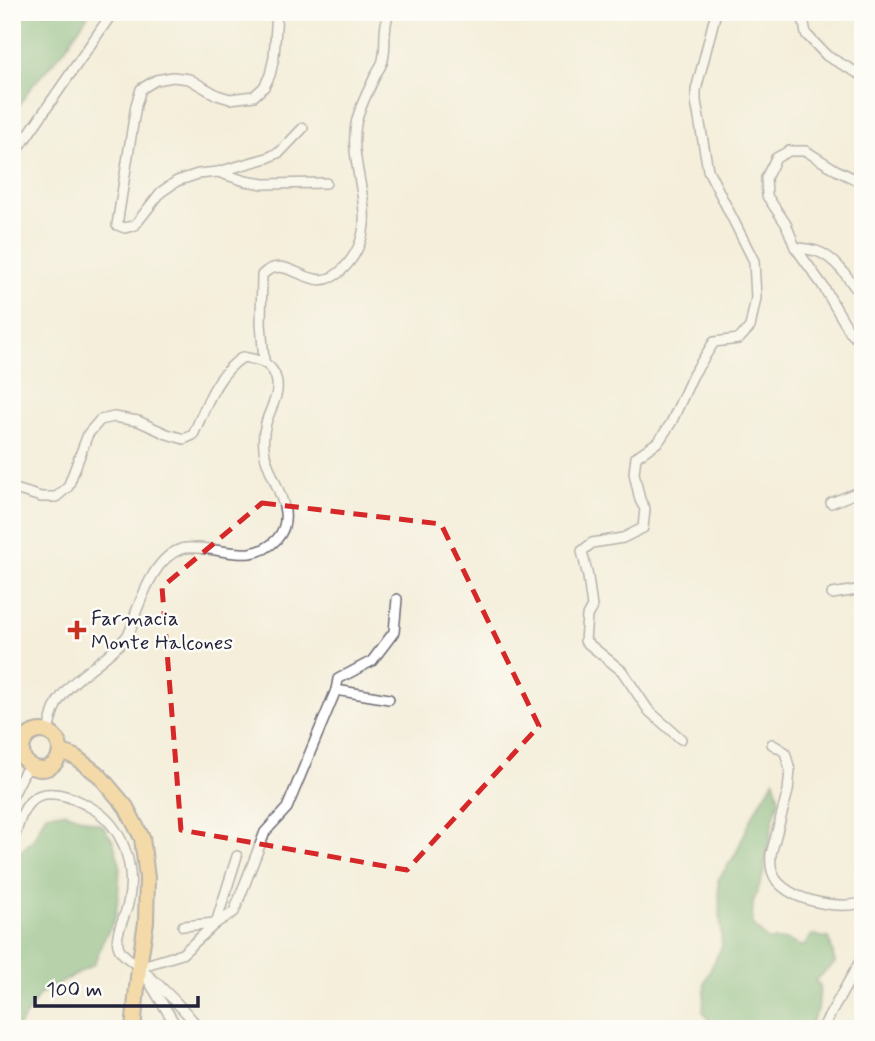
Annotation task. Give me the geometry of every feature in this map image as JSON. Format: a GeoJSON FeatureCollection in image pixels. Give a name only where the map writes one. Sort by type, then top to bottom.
{"type":"FeatureCollection","features":[{"type":"Feature","properties":{"kind":"main road"},"geometry":{"type":"LineString","coordinates":[[36,731],[48,732],[57,738],[61,751],[55,763],[43,769],[31,766],[17,749],[36,731]]}},
{"type":"Feature","properties":{"kind":"main road"},"geometry":{"type":"LineString","coordinates":[[61,751],[75,757],[99,775],[126,807],[142,838],[147,878],[146,922],[133,1029]]}},
{"type":"Feature","properties":{"kind":"street"},"geometry":{"type":"LineString","coordinates":[[12,158],[113,12]]}},
{"type":"Feature","properties":{"kind":"street"},"geometry":{"type":"LineString","coordinates":[[277,12],[270,75],[264,87],[254,96],[230,99],[189,79],[173,77],[156,80],[141,89],[136,105],[117,226],[125,228],[135,225],[161,192],[177,181],[267,158],[280,152],[303,128]]}},
{"type":"Feature","properties":{"kind":"street"},"geometry":{"type":"LineString","coordinates":[[264,361],[261,275],[268,268],[276,266],[290,269],[310,279],[329,279],[343,269],[358,248],[365,211],[356,152],[356,125],[362,105],[383,60],[384,28],[389,12]]}},
{"type":"Feature","properties":{"kind":"street"},"geometry":{"type":"LineString","coordinates":[[681,739],[649,711],[622,671],[585,641],[587,616],[592,607],[589,577],[582,551],[592,543],[624,538],[643,528],[645,509],[640,500],[634,472],[636,457],[659,441],[693,375],[714,342],[739,339],[750,327],[756,298],[754,261],[708,170],[696,102],[696,90],[716,12]]}},
{"type":"Feature","properties":{"kind":"street"},"geometry":{"type":"LineString","coordinates":[[802,12],[806,34],[827,56],[863,76]]}},
{"type":"Feature","properties":{"kind":"street"},"geometry":{"type":"LineString","coordinates":[[863,183],[806,151],[789,151],[776,158],[766,178],[766,196],[786,224],[796,247],[850,332],[863,345]]}},
{"type":"Feature","properties":{"kind":"street"},"geometry":{"type":"LineString","coordinates":[[218,172],[264,184],[326,183]]}},
{"type":"Feature","properties":{"kind":"street"},"geometry":{"type":"LineString","coordinates":[[796,247],[820,253],[834,263],[848,277],[863,299]]}},
{"type":"Feature","properties":{"kind":"street"},"geometry":{"type":"LineString","coordinates":[[12,488],[41,497],[56,497],[68,487],[88,434],[100,420],[114,417],[138,421],[184,439],[193,435],[213,390],[230,365],[243,357],[264,361],[276,379],[277,395],[265,425],[264,443],[266,458],[285,508],[286,521],[278,537],[264,550],[252,554],[183,548],[169,555],[157,567],[128,635],[60,697],[48,732]]}},
{"type":"Feature","properties":{"kind":"street"},"geometry":{"type":"LineString","coordinates":[[831,503],[863,490]]}},
{"type":"Feature","properties":{"kind":"street"},"geometry":{"type":"LineString","coordinates":[[832,594],[863,589]]}},
{"type":"Feature","properties":{"kind":"street"},"geometry":{"type":"LineString","coordinates":[[139,967],[182,954],[216,923],[234,912],[265,832],[287,808],[336,690],[338,679],[372,661],[394,632],[397,599]]}},
{"type":"Feature","properties":{"kind":"street"},"geometry":{"type":"LineString","coordinates":[[336,690],[389,699]]}},
{"type":"Feature","properties":{"kind":"street"},"geometry":{"type":"LineString","coordinates":[[772,744],[785,752],[790,770],[788,792],[771,854],[773,873],[778,881],[794,893],[823,904],[863,903]]}},
{"type":"Feature","properties":{"kind":"street"},"geometry":{"type":"LineString","coordinates":[[12,797],[24,773],[31,766]]}},
{"type":"Feature","properties":{"kind":"street"},"geometry":{"type":"LineString","coordinates":[[12,844],[27,804],[34,797],[45,794],[62,794],[79,801],[96,810],[112,824],[126,852],[130,875],[128,903],[117,941],[121,952],[182,1007],[200,1029]]}},
{"type":"Feature","properties":{"kind":"street"},"geometry":{"type":"LineString","coordinates":[[216,923],[237,856]]}},
{"type":"Feature","properties":{"kind":"street"},"geometry":{"type":"LineString","coordinates":[[183,926],[216,923]]}},
{"type":"Feature","properties":{"kind":"street"},"geometry":{"type":"LineString","coordinates":[[822,1029],[863,956]]}},
{"type":"Feature","properties":{"kind":"street"},"geometry":{"type":"LineString","coordinates":[[139,967],[178,1029]]}},
{"type":"Feature","properties":{"kind":"highlighted area"},"geometry":{"type":"Polygon","coordinates":[[[262,503],[441,524],[539,726],[407,870],[181,830],[162,587],[262,503]]]}},
{"type":"Feature","properties":{"kind":"green space"},"geometry":{"type":"Polygon","coordinates":[[[12,12],[90,12],[64,50],[31,87],[12,116],[12,12]]]}},
{"type":"Feature","properties":{"kind":"green space"},"geometry":{"type":"Polygon","coordinates":[[[774,780],[779,800],[763,876],[753,903],[752,924],[767,940],[786,940],[803,947],[812,935],[829,938],[835,963],[815,980],[820,986],[818,1010],[808,1028],[716,1029],[703,1012],[705,981],[722,946],[718,880],[735,855],[754,813],[774,780]]]}},
{"type":"Feature","properties":{"kind":"green space"},"geometry":{"type":"Polygon","coordinates":[[[64,812],[102,825],[113,841],[120,864],[115,918],[94,964],[39,995],[17,1029],[12,1029],[12,860],[33,840],[46,814],[64,812]]]}},
{"type":"Feature","properties":{"kind":"place","name":"Farmacia Monte Halcones"},"geometry":{"type":"Point","coordinates":[77,630]}}]}
